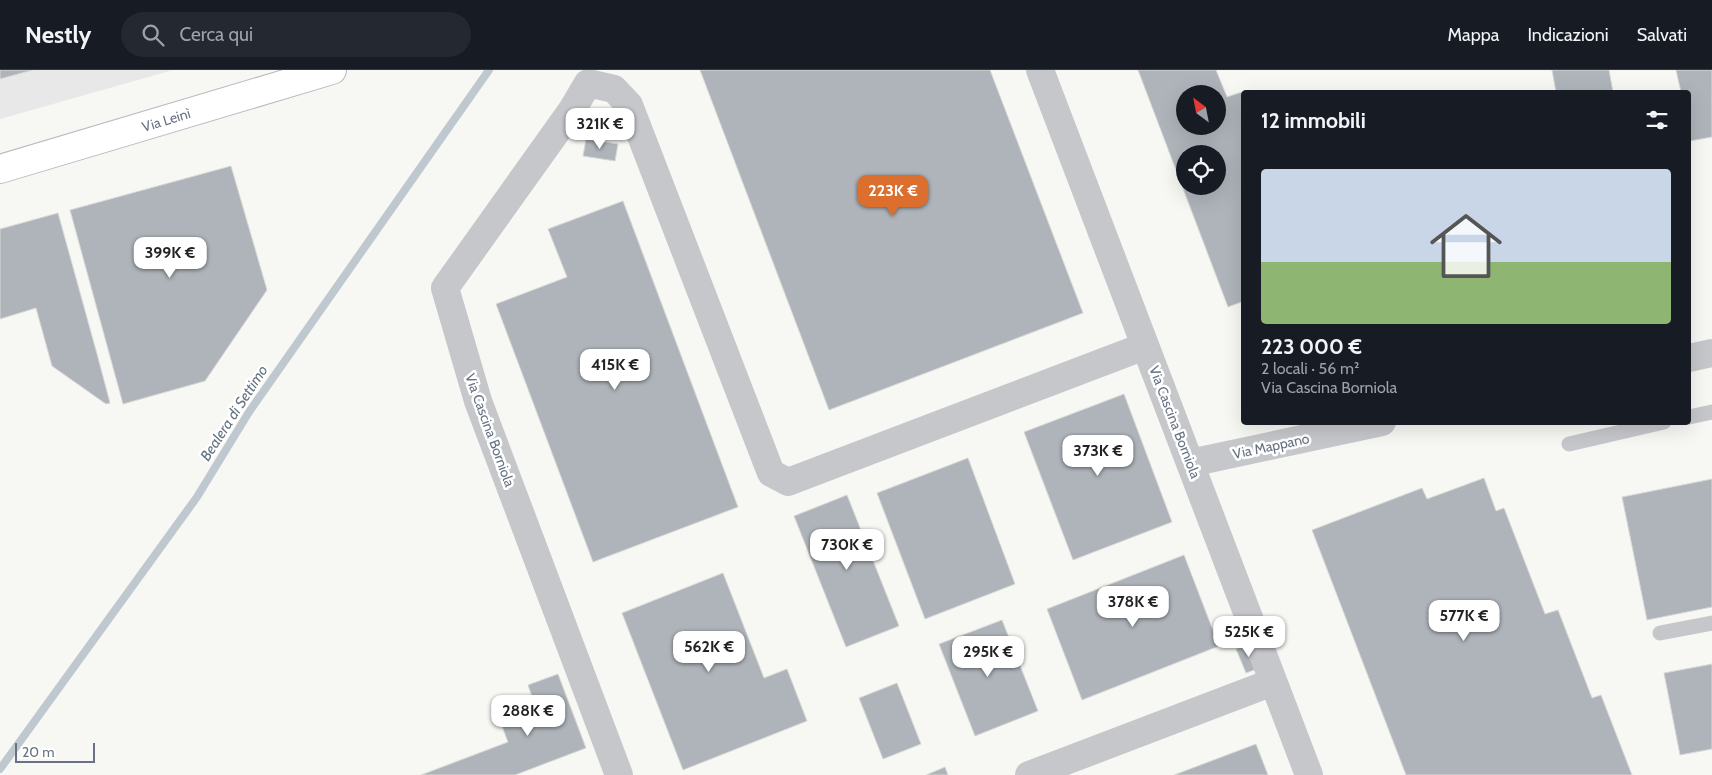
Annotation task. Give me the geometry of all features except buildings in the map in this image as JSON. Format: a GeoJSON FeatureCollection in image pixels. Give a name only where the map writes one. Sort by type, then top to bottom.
{"type":"FeatureCollection","features":[{"type":"Feature","properties":{"kind":"street","name":"Via Leinì"},"geometry":{"type":"LineString","coordinates":[[0,170],[332,70]]}},
{"type":"Feature","properties":{"kind":"street","name":"Via Cascina Borniola"},"geometry":{"type":"LineString","coordinates":[[1040,70],[1309,775]]}},
{"type":"Feature","properties":{"kind":"street","name":"Via Cascina Borniola"},"geometry":{"type":"LineString","coordinates":[[619,775],[478,401],[445,288],[572,110],[588,84],[614,89],[628,105],[772,473],[788,482],[1145,346]]}},
{"type":"Feature","properties":{"kind":"street"},"geometry":{"type":"LineString","coordinates":[[1691,358],[1712,353]]}},
{"type":"Feature","properties":{"kind":"street","name":"Via Mappano"},"geometry":{"type":"LineString","coordinates":[[1190,463],[1368,425]]}},
{"type":"Feature","properties":{"kind":"street"},"geometry":{"type":"LineString","coordinates":[[1029,775],[1273,682]]}},
{"type":"Feature","properties":{"kind":"lane"},"geometry":{"type":"LineString","coordinates":[[1691,417],[1712,412]]}},
{"type":"Feature","properties":{"kind":"lane"},"geometry":{"type":"LineString","coordinates":[[1569,444],[1651,425]]}},
{"type":"Feature","properties":{"kind":"lane"},"geometry":{"type":"LineString","coordinates":[[1660,633],[1712,623]]}},
{"type":"Feature","properties":{"kind":"shaded area"},"geometry":{"type":"Polygon","coordinates":[[[0,70],[173,70],[0,119],[0,70]]]}},
{"type":"Feature","properties":{"kind":"waterway","name":"Bealera di Settimo"},"geometry":{"type":"LineString","coordinates":[[0,769],[197,497],[249,412],[489,70]]}}]}
